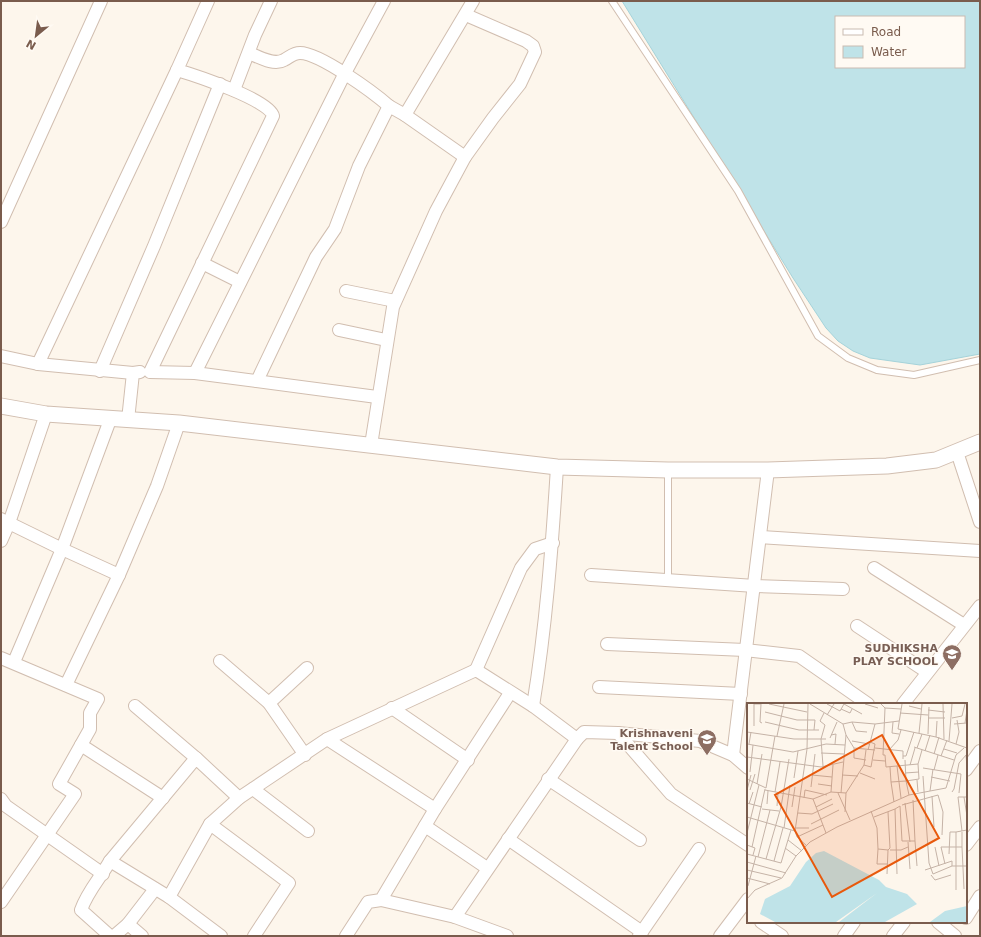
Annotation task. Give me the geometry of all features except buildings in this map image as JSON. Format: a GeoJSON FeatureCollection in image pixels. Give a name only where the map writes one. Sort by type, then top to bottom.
{"type":"FeatureCollection","features":[{"type":"Feature","properties":{"kind":"street"},"geometry":{"type":"LineString","coordinates":[[1,222],[101,1]]}},
{"type":"Feature","properties":{"kind":"street"},"geometry":{"type":"LineString","coordinates":[[38,364],[208,1]]}},
{"type":"Feature","properties":{"kind":"street"},"geometry":{"type":"LineString","coordinates":[[234,90],[271,1]]}},
{"type":"Feature","properties":{"kind":"street"},"geometry":{"type":"LineString","coordinates":[[195,373],[345,73],[384,1]]}},
{"type":"Feature","properties":{"kind":"street"},"geometry":{"type":"LineString","coordinates":[[405,115],[473,1]]}},
{"type":"Feature","properties":{"kind":"street"},"geometry":{"type":"LineString","coordinates":[[371,445],[375,426],[377,401],[389,322],[395,301],[436,211],[465,157],[520,84],[535,52],[533,46],[526,41],[466,15]]}},
{"type":"Feature","properties":{"kind":"street"},"geometry":{"type":"LineString","coordinates":[[249,52],[269,61],[283,61],[291,54],[302,53],[345,73],[378,96],[389,106],[405,115],[465,157]]}},
{"type":"Feature","properties":{"kind":"street"},"geometry":{"type":"LineString","coordinates":[[150,372],[273,116],[270,108],[234,90],[177,70]]}},
{"type":"Feature","properties":{"kind":"street"},"geometry":{"type":"LineString","coordinates":[[100,371],[154,246],[220,84]]}},
{"type":"Feature","properties":{"kind":"street"},"geometry":{"type":"LineString","coordinates":[[258,381],[316,257],[335,230],[359,166],[389,106]]}},
{"type":"Feature","properties":{"kind":"street"},"geometry":{"type":"LineString","coordinates":[[202,263],[240,282]]}},
{"type":"Feature","properties":{"kind":"street"},"geometry":{"type":"LineString","coordinates":[[346,290],[395,301]]}},
{"type":"Feature","properties":{"kind":"street"},"geometry":{"type":"LineString","coordinates":[[339,330],[386,340]]}},
{"type":"Feature","properties":{"kind":"street"},"geometry":{"type":"LineString","coordinates":[[1,356],[38,364],[100,371],[132,378],[150,372],[195,373],[258,381],[377,401]]}},
{"type":"Feature","properties":{"kind":"street"},"geometry":{"type":"LineString","coordinates":[[128,420],[132,378]]}},
{"type":"Feature","properties":{"kind":"street"},"geometry":{"type":"LineString","coordinates":[[1,406],[46,414],[110,420],[179,423],[557,466],[668,470],[768,470],[916,463],[936,460],[980,442]]}},
{"type":"Feature","properties":{"kind":"street"},"geometry":{"type":"LineString","coordinates":[[1,541],[5,521],[46,414]]}},
{"type":"Feature","properties":{"kind":"street"},"geometry":{"type":"LineString","coordinates":[[14,662],[62,549],[110,420]]}},
{"type":"Feature","properties":{"kind":"street"},"geometry":{"type":"LineString","coordinates":[[66,685],[119,575],[157,486],[179,423]]}},
{"type":"Feature","properties":{"kind":"street"},"geometry":{"type":"LineString","coordinates":[[957,452],[980,522]]}},
{"type":"Feature","properties":{"kind":"street"},"geometry":{"type":"LineString","coordinates":[[533,706],[544,642],[553,543],[557,466]]}},
{"type":"Feature","properties":{"kind":"street"},"geometry":{"type":"LineString","coordinates":[[733,755],[745,650],[755,586],[768,470]]}},
{"type":"Feature","properties":{"kind":"street"},"geometry":{"type":"LineString","coordinates":[[5,521],[119,575]]}},
{"type":"Feature","properties":{"kind":"street"},"geometry":{"type":"LineString","coordinates":[[760,537],[980,551]]}},
{"type":"Feature","properties":{"kind":"street"},"geometry":{"type":"LineString","coordinates":[[169,898],[210,824],[239,798],[328,739],[476,670],[521,568],[535,548],[553,543]]}},
{"type":"Feature","properties":{"kind":"street"},"geometry":{"type":"LineString","coordinates":[[874,568],[964,625]]}},
{"type":"Feature","properties":{"kind":"street"},"geometry":{"type":"LineString","coordinates":[[591,575],[755,586],[843,589]]}},
{"type":"Feature","properties":{"kind":"street"},"geometry":{"type":"LineString","coordinates":[[904,703],[980,606]]}},
{"type":"Feature","properties":{"kind":"street"},"geometry":{"type":"LineString","coordinates":[[857,626],[927,672]]}},
{"type":"Feature","properties":{"kind":"street"},"geometry":{"type":"LineString","coordinates":[[607,644],[745,650],[799,656],[867,703]]}},
{"type":"Feature","properties":{"kind":"street"},"geometry":{"type":"LineString","coordinates":[[1,658],[14,662],[98,699],[90,713],[90,729],[59,784],[75,794],[1,902]]}},
{"type":"Feature","properties":{"kind":"street"},"geometry":{"type":"LineString","coordinates":[[220,661],[269,703],[305,755]]}},
{"type":"Feature","properties":{"kind":"street"},"geometry":{"type":"LineString","coordinates":[[269,703],[307,668]]}},
{"type":"Feature","properties":{"kind":"street"},"geometry":{"type":"LineString","coordinates":[[476,670],[533,706],[577,739]]}},
{"type":"Feature","properties":{"kind":"street"},"geometry":{"type":"LineString","coordinates":[[599,687],[741,694]]}},
{"type":"Feature","properties":{"kind":"street"},"geometry":{"type":"LineString","coordinates":[[381,900],[435,809],[468,760],[510,692]]}},
{"type":"Feature","properties":{"kind":"street"},"geometry":{"type":"LineString","coordinates":[[135,706],[196,758],[239,798]]}},
{"type":"Feature","properties":{"kind":"street"},"geometry":{"type":"LineString","coordinates":[[392,708],[468,760]]}},
{"type":"Feature","properties":{"kind":"street"},"geometry":{"type":"LineString","coordinates":[[455,917],[548,779],[577,739],[584,732],[618,733],[700,741],[733,755],[747,767]]}},
{"type":"Feature","properties":{"kind":"street"},"geometry":{"type":"LineString","coordinates":[[618,733],[671,794],[747,844]]}},
{"type":"Feature","properties":{"kind":"street"},"geometry":{"type":"LineString","coordinates":[[328,739],[435,809]]}},
{"type":"Feature","properties":{"kind":"street"},"geometry":{"type":"LineString","coordinates":[[82,745],[163,798]]}},
{"type":"Feature","properties":{"kind":"street"},"geometry":{"type":"LineString","coordinates":[[967,769],[980,751]]}},
{"type":"Feature","properties":{"kind":"street"},"geometry":{"type":"LineString","coordinates":[[110,936],[81,910],[84,900],[103,874],[110,861],[196,758]]}},
{"type":"Feature","properties":{"kind":"street"},"geometry":{"type":"LineString","coordinates":[[548,779],[640,840]]}},
{"type":"Feature","properties":{"kind":"street"},"geometry":{"type":"LineString","coordinates":[[253,789],[308,831]]}},
{"type":"Feature","properties":{"kind":"street"},"geometry":{"type":"LineString","coordinates":[[3,805],[103,874]]}},
{"type":"Feature","properties":{"kind":"street"},"geometry":{"type":"LineString","coordinates":[[210,824],[289,883],[254,936]]}},
{"type":"Feature","properties":{"kind":"street"},"geometry":{"type":"LineString","coordinates":[[425,826],[487,868]]}},
{"type":"Feature","properties":{"kind":"street"},"geometry":{"type":"LineString","coordinates":[[967,844],[980,827]]}},
{"type":"Feature","properties":{"kind":"street"},"geometry":{"type":"LineString","coordinates":[[508,839],[641,934],[699,849]]}},
{"type":"Feature","properties":{"kind":"street"},"geometry":{"type":"LineString","coordinates":[[110,861],[156,889],[221,936]]}},
{"type":"Feature","properties":{"kind":"street"},"geometry":{"type":"LineString","coordinates":[[114,936],[128,924],[156,889]]}},
{"type":"Feature","properties":{"kind":"street"},"geometry":{"type":"LineString","coordinates":[[967,916],[980,896]]}},
{"type":"Feature","properties":{"kind":"street"},"geometry":{"type":"LineString","coordinates":[[346,936],[368,902],[381,900],[455,917],[507,936]]}},
{"type":"Feature","properties":{"kind":"street"},"geometry":{"type":"LineString","coordinates":[[720,936],[745,907]]}},
{"type":"Feature","properties":{"kind":"street"},"geometry":{"type":"LineString","coordinates":[[762,923],[782,936]]}},
{"type":"Feature","properties":{"kind":"street"},"geometry":{"type":"LineString","coordinates":[[844,936],[853,923]]}},
{"type":"Feature","properties":{"kind":"street"},"geometry":{"type":"LineString","coordinates":[[893,936],[903,923]]}},
{"type":"Feature","properties":{"kind":"street"},"geometry":{"type":"LineString","coordinates":[[939,923],[954,936],[962,923]]}},
{"type":"Feature","properties":{"kind":"street"},"geometry":{"type":"LineString","coordinates":[[128,924],[142,936]]}},
{"type":"Feature","properties":{"kind":"lane"},"geometry":{"type":"LineString","coordinates":[[612,1],[738,191],[818,336],[848,358],[877,370],[914,375],[980,360]]}},
{"type":"Feature","properties":{"kind":"lane"},"geometry":{"type":"LineString","coordinates":[[668,470],[668,580]]}},
{"type":"Feature","properties":{"kind":"water"},"geometry":{"type":"Polygon","coordinates":[[[622,1],[980,1],[980,354],[920,365],[870,358],[853,351],[838,341],[826,328],[793,278],[622,1]]]}},
{"type":"Feature","properties":{"kind":"place","name":"SUDHIKSHA PLAY SCHOOL"},"geometry":{"type":"Point","coordinates":[952,671]}},
{"type":"Feature","properties":{"kind":"place","name":"Krishnaveni Talent School"},"geometry":{"type":"Point","coordinates":[707,756]}}]}
